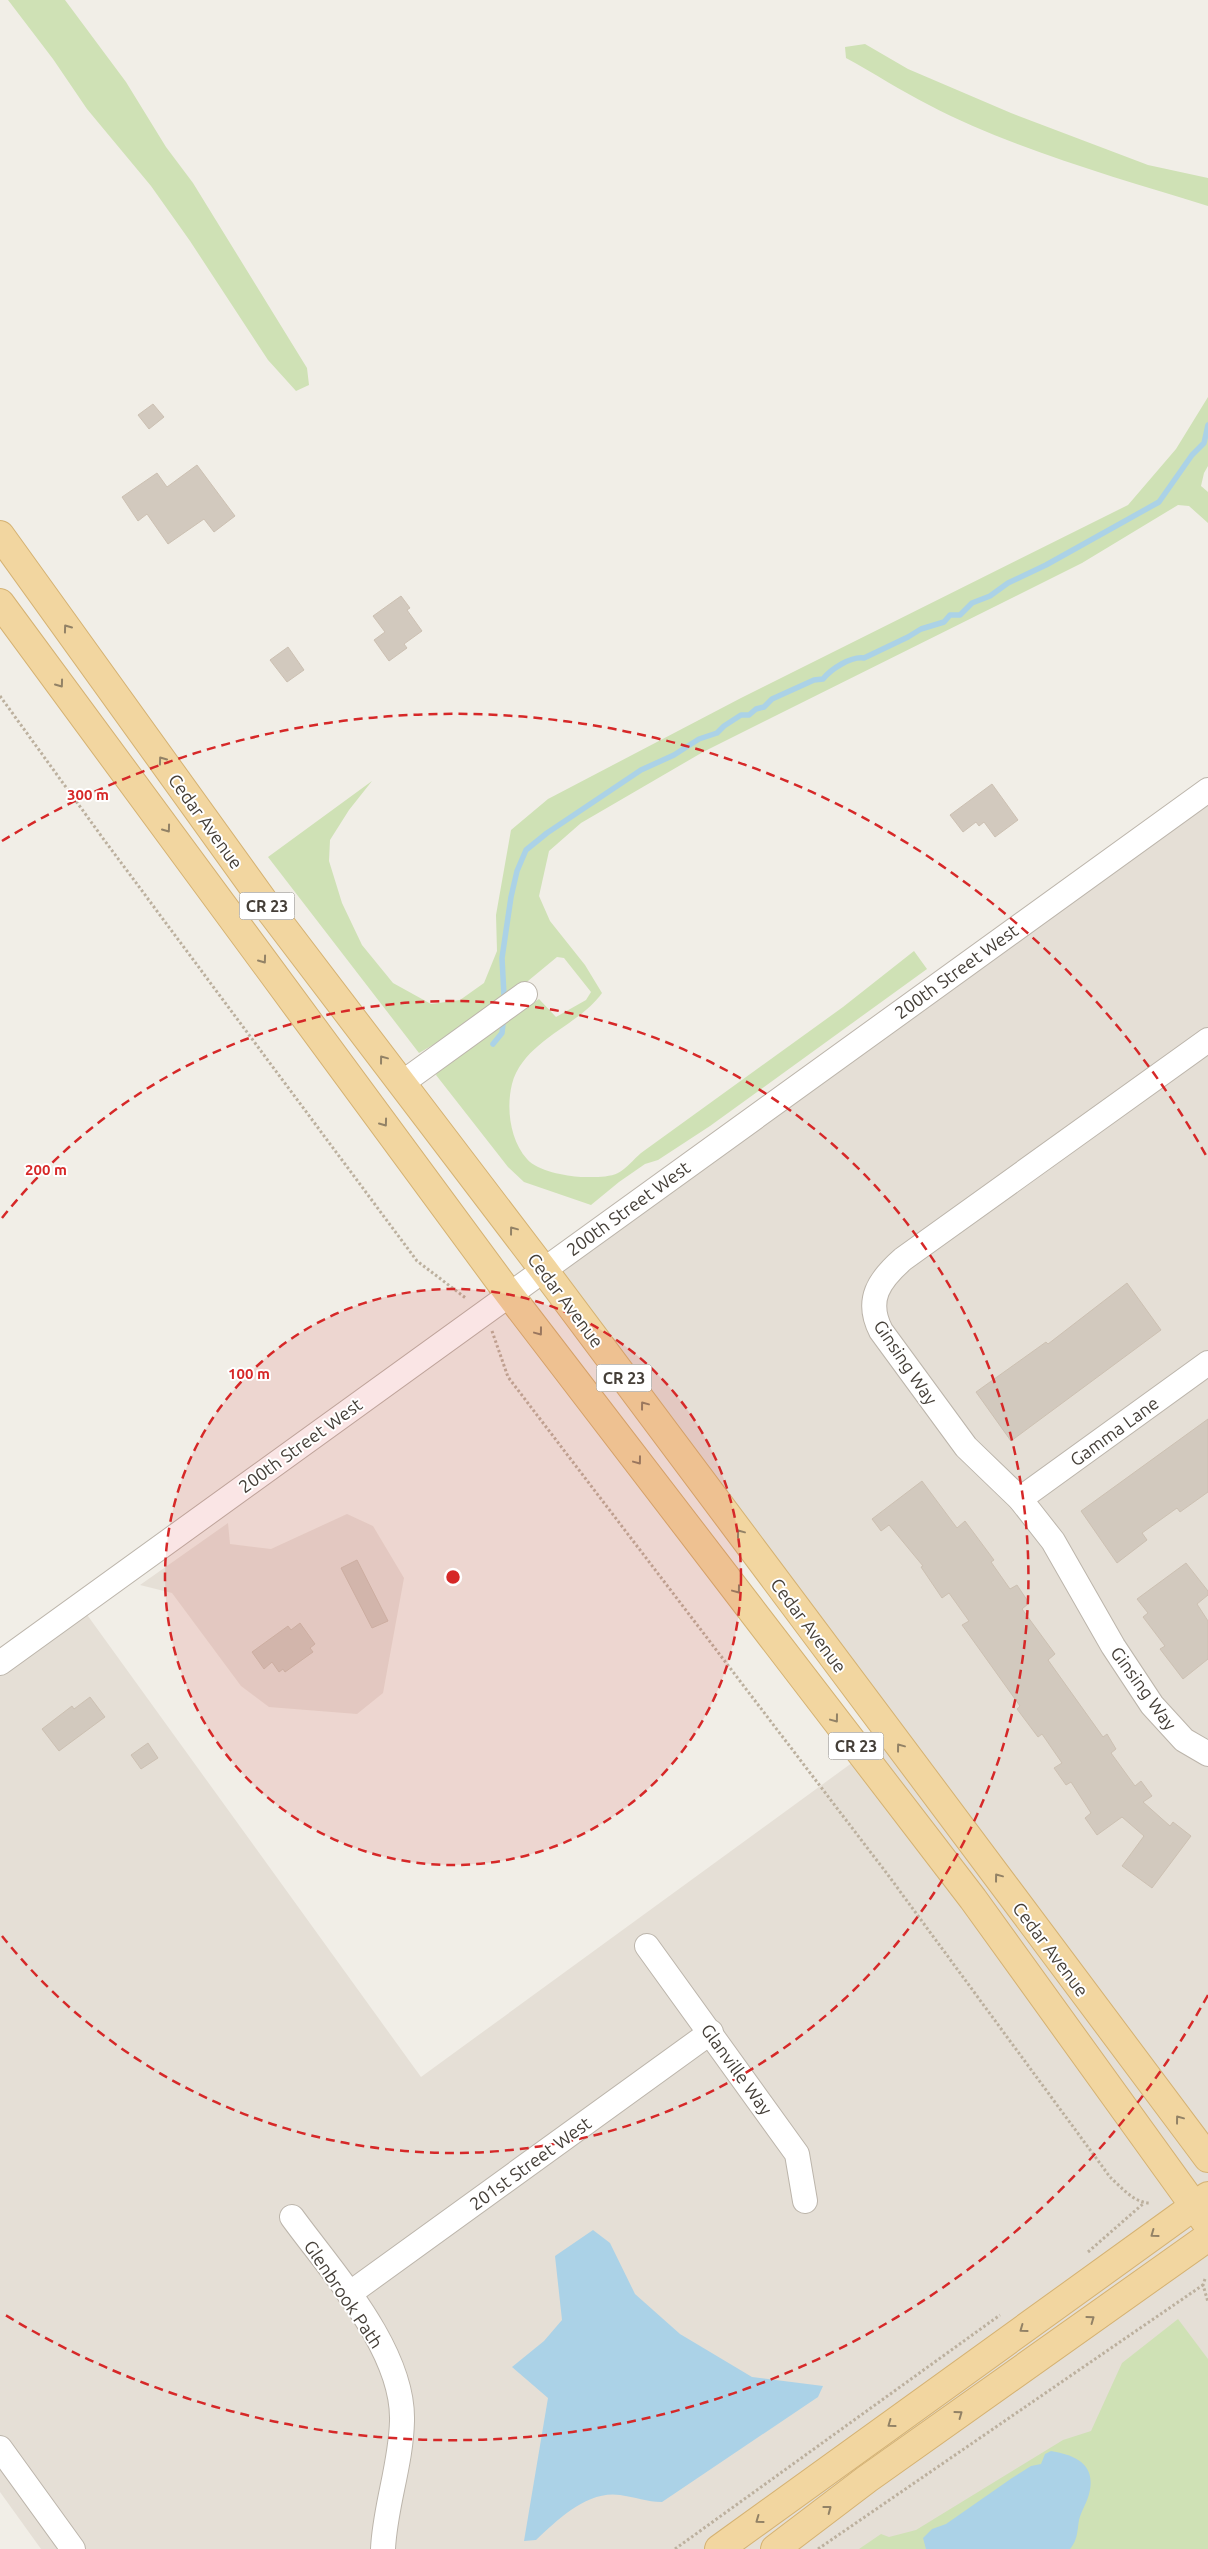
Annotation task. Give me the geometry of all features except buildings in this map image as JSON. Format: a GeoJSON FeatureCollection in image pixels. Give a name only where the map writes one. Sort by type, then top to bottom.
{"type":"FeatureCollection","features":[{"type":"Feature","properties":{"kind":"main road","name":"Cedar Avenue"},"geometry":{"type":"LineString","coordinates":[[0,536],[272,913],[543,1269],[1208,2158]]}},
{"type":"Feature","properties":{"kind":"main road","name":"Cedar Avenue"},"geometry":{"type":"LineString","coordinates":[[0,603],[509,1294],[973,1899],[1203,2209]]}},
{"type":"Feature","properties":{"kind":"main road"},"geometry":{"type":"LineString","coordinates":[[719,2549],[1203,2209]]}},
{"type":"Feature","properties":{"kind":"main road"},"geometry":{"type":"LineString","coordinates":[[775,2549],[867,2479],[1208,2237]]}},
{"type":"Feature","properties":{"kind":"street","name":"200th Street West"},"geometry":{"type":"LineString","coordinates":[[0,1663],[1208,790]]}},
{"type":"Feature","properties":{"kind":"street"},"geometry":{"type":"LineString","coordinates":[[402,1083],[525,994]]}},
{"type":"Feature","properties":{"kind":"street","name":"Ginsing Way"},"geometry":{"type":"LineString","coordinates":[[1208,1040],[902,1259],[882,1281],[876,1292],[874,1303],[875,1319],[881,1331],[966,1447],[1020,1499],[1053,1541],[1113,1646],[1152,1705],[1184,1740],[1208,1754]]}},
{"type":"Feature","properties":{"kind":"street","name":"Gamma Lane"},"geometry":{"type":"LineString","coordinates":[[1020,1499],[1208,1363]]}},
{"type":"Feature","properties":{"kind":"street","name":"Glanville Way"},"geometry":{"type":"LineString","coordinates":[[647,1946],[798,2154],[805,2201]]}},
{"type":"Feature","properties":{"kind":"street","name":"201st Street West"},"geometry":{"type":"LineString","coordinates":[[349,2294],[711,2032]]}},
{"type":"Feature","properties":{"kind":"street","name":"Glenbrook Path"},"geometry":{"type":"LineString","coordinates":[[292,2218],[349,2294],[381,2346],[392,2368],[399,2394],[402,2418],[401,2444],[385,2517],[383,2549]]}},
{"type":"Feature","properties":{"kind":"street"},"geometry":{"type":"LineString","coordinates":[[0,2448],[73,2549]]}},
{"type":"Feature","properties":{"kind":"path"},"geometry":{"type":"LineString","coordinates":[[0,696],[108,845],[417,1261],[483,1313],[497,1340],[508,1377],[888,1875],[1110,2176],[1128,2194],[1144,2203],[1150,2203]]}},
{"type":"Feature","properties":{"kind":"path"},"geometry":{"type":"LineString","coordinates":[[1080,2258],[1144,2203]]}},
{"type":"Feature","properties":{"kind":"path"},"geometry":{"type":"LineString","coordinates":[[1205,2279],[1203,2285],[1208,2302]]}},
{"type":"Feature","properties":{"kind":"path"},"geometry":{"type":"LineString","coordinates":[[818,2549],[1203,2285]]}},
{"type":"Feature","properties":{"kind":"path"},"geometry":{"type":"LineString","coordinates":[[675,2549],[1008,2310]]}},
{"type":"Feature","properties":{"kind":"shaded area"},"geometry":{"type":"Polygon","coordinates":[[[1208,790],[1208,2549],[41,2549],[0,2492],[0,1663],[80,1605],[421,2077],[882,1741],[543,1269],[1208,790]]]}},
{"type":"Feature","properties":{"kind":"shaded area"},"geometry":{"type":"Polygon","coordinates":[[[347,1514],[373,1526],[404,1578],[383,1693],[357,1714],[269,1707],[241,1686],[172,1593],[140,1585],[228,1523],[230,1544],[271,1549],[347,1514]]]}},
{"type":"Feature","properties":{"kind":"green space"},"geometry":{"type":"Polygon","coordinates":[[[8,0],[65,0],[126,82],[166,147],[193,183],[307,368],[309,385],[296,391],[268,360],[190,241],[151,186],[87,109],[53,59],[8,0]]]}},
{"type":"Feature","properties":{"kind":"green space"},"geometry":{"type":"Polygon","coordinates":[[[865,44],[908,69],[1011,113],[1148,165],[1208,178],[1208,206],[1066,162],[961,121],[919,100],[846,58],[845,47],[865,44]]]}},
{"type":"Feature","properties":{"kind":"green space"},"geometry":{"type":"Polygon","coordinates":[[[1208,397],[1208,466],[1201,486],[1208,492],[1208,523],[1189,506],[1178,505],[1082,563],[703,752],[581,823],[549,851],[539,896],[550,921],[585,965],[602,993],[592,1005],[553,1034],[528,1056],[518,1069],[512,1084],[509,1103],[513,1133],[517,1143],[527,1159],[538,1167],[552,1172],[581,1177],[605,1176],[618,1173],[641,1153],[843,1007],[914,951],[927,969],[710,1126],[658,1160],[645,1164],[591,1205],[524,1182],[508,1167],[436,1075],[439,1069],[539,999],[556,1017],[586,1000],[591,992],[564,958],[557,957],[493,1010],[419,1053],[268,857],[372,781],[349,810],[330,840],[329,861],[342,903],[362,945],[393,983],[431,1004],[460,1000],[484,983],[497,951],[496,915],[511,830],[548,799],[741,698],[1128,505],[1176,449],[1208,397]]]}},
{"type":"Feature","properties":{"kind":"green space"},"geometry":{"type":"Polygon","coordinates":[[[1178,2319],[1208,2359],[1208,2549],[859,2549],[881,2534],[889,2537],[916,2530],[1063,2440],[1091,2431],[1122,2363],[1178,2319]]]}},
{"type":"Feature","properties":{"kind":"water"},"geometry":{"type":"Polygon","coordinates":[[[593,2230],[610,2243],[635,2294],[680,2334],[752,2377],[823,2386],[818,2397],[662,2502],[620,2495],[596,2497],[574,2508],[536,2540],[524,2541],[548,2398],[512,2367],[544,2341],[562,2320],[555,2256],[593,2230]]]}},
{"type":"Feature","properties":{"kind":"water"},"geometry":{"type":"Polygon","coordinates":[[[1051,2451],[1076,2458],[1087,2468],[1090,2475],[1089,2494],[1080,2517],[1076,2539],[1070,2549],[926,2549],[923,2538],[932,2529],[946,2524],[1031,2466],[1041,2464],[1045,2454],[1051,2451]]]}},
{"type":"Feature","properties":{"kind":"waterway"},"geometry":{"type":"LineString","coordinates":[[504,996],[502,958],[511,897],[517,871],[526,850],[547,833],[641,770],[674,755],[699,739],[717,733],[741,715],[749,715],[756,709],[764,707],[772,699],[814,680],[823,679],[836,667],[847,661],[864,658],[921,629],[944,622],[950,615],[960,615],[972,603],[990,596],[1008,583],[1046,565],[1159,502],[1192,455],[1204,443],[1208,425]]}},
{"type":"Feature","properties":{"kind":"waterway"},"geometry":{"type":"LineString","coordinates":[[493,1044],[502,1033],[503,1024]]}}]}
